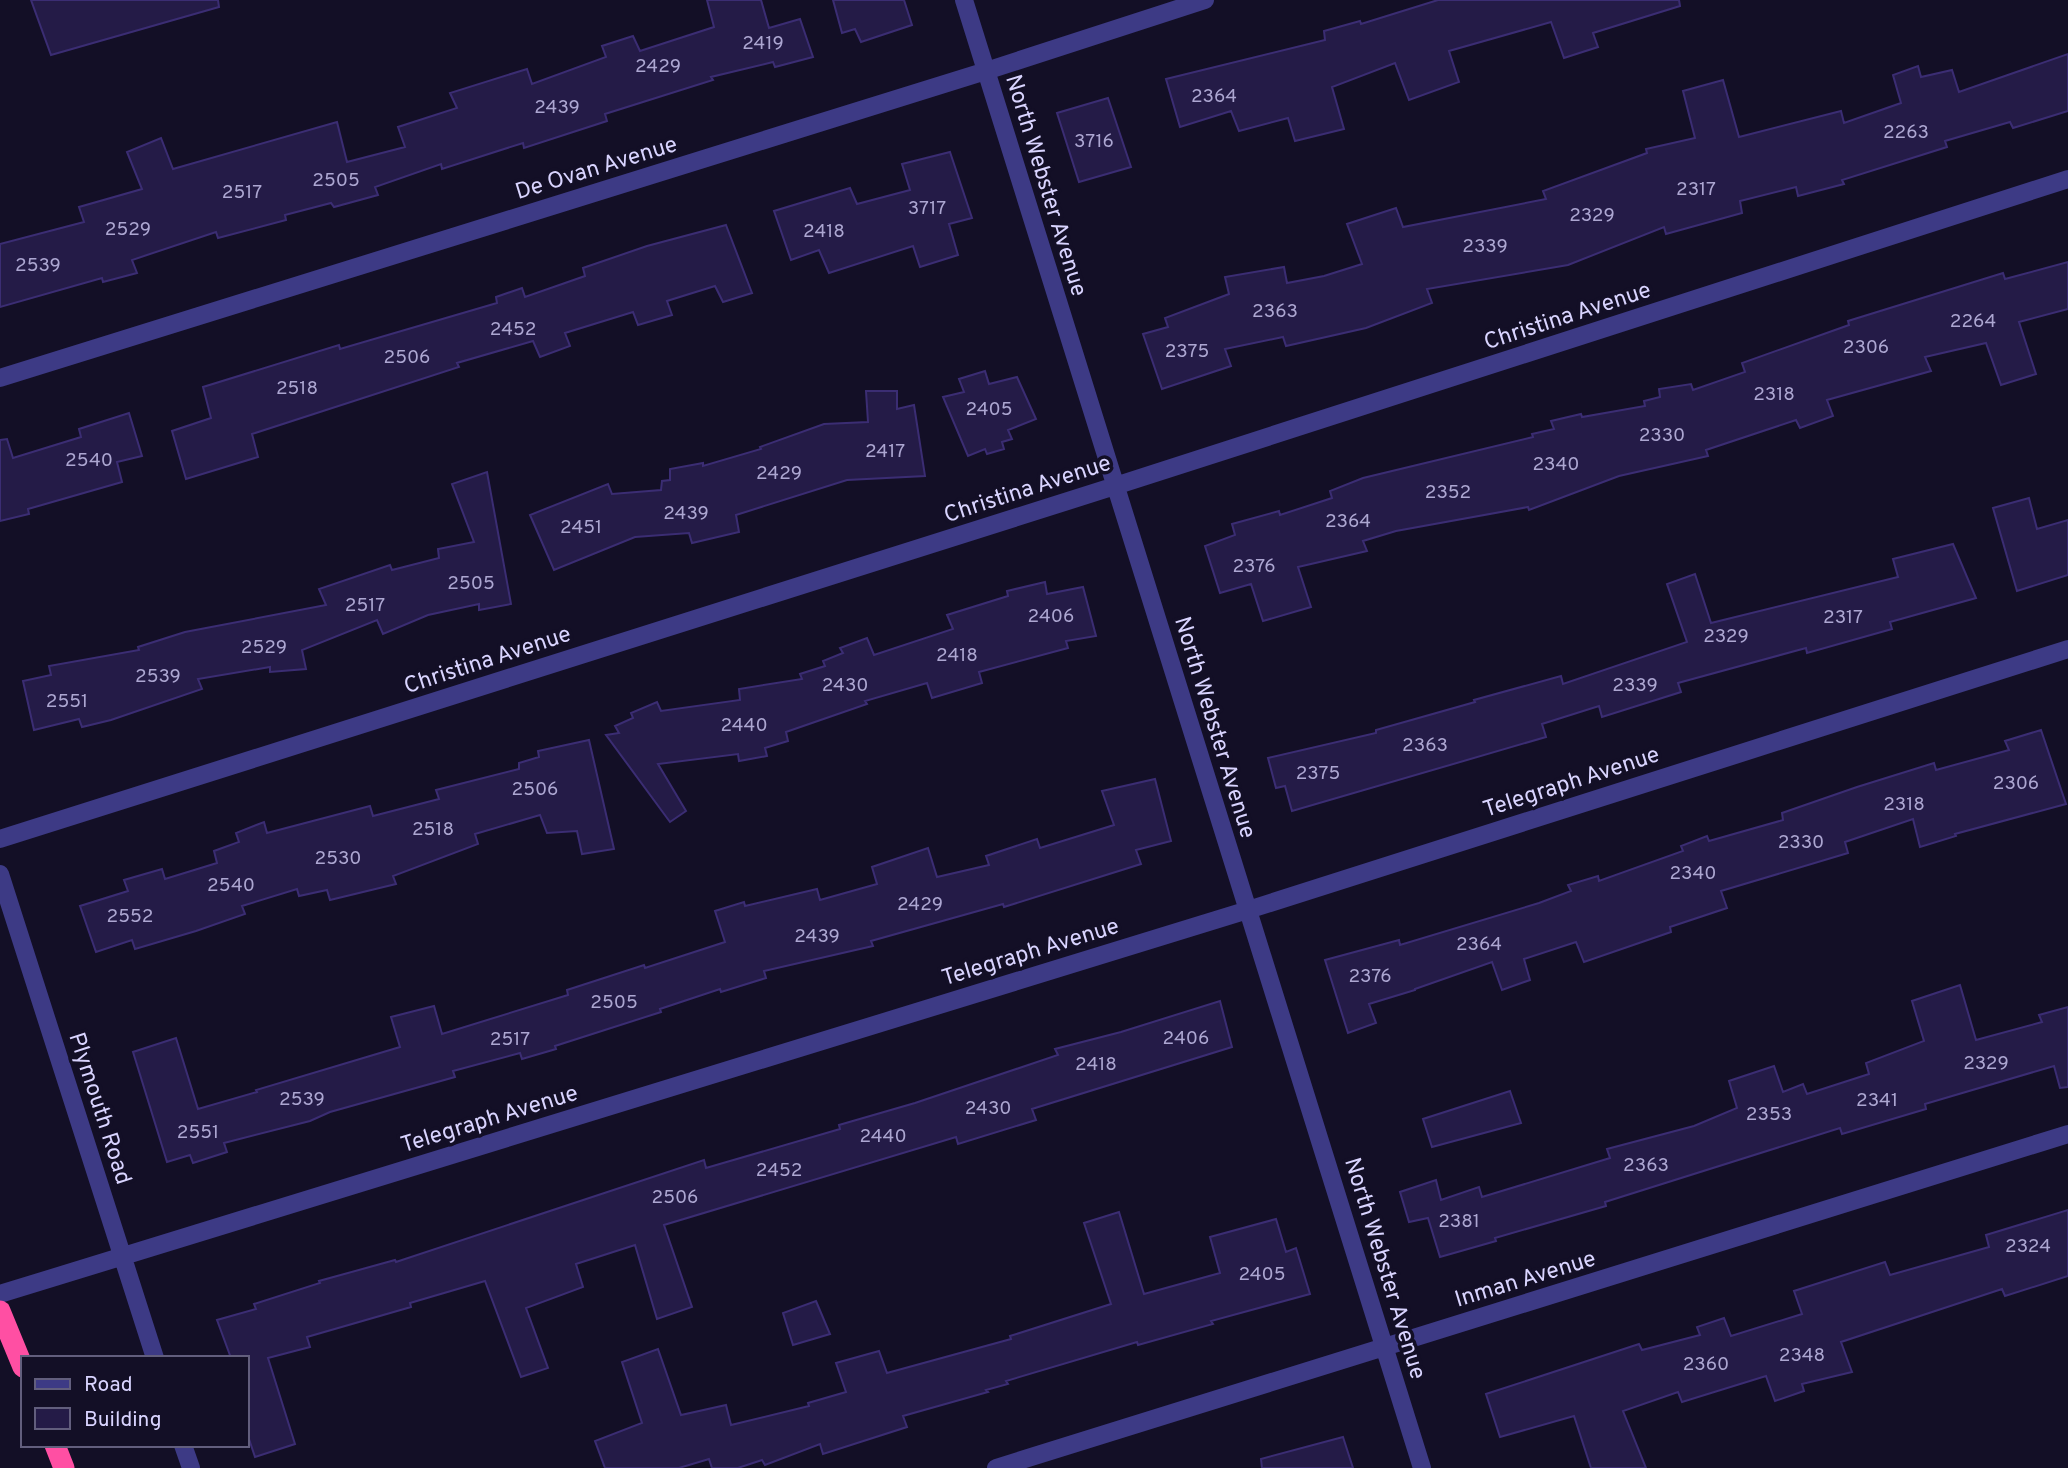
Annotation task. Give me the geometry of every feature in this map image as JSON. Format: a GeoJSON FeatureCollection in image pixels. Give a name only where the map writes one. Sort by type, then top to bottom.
{"type":"FeatureCollection","features":[{"type":"Feature","properties":{"kind":"highway"},"geometry":{"type":"LineString","coordinates":[[2,1299],[21,1361]]}},
{"type":"Feature","properties":{"kind":"highway"},"geometry":{"type":"LineString","coordinates":[[56,1447],[64,1468]]}},
{"type":"Feature","properties":{"kind":"street","name":"North Webster Avenue"},"geometry":{"type":"LineString","coordinates":[[964,0],[1422,1468]]}},
{"type":"Feature","properties":{"kind":"street","name":"De Ovan Avenue"},"geometry":{"type":"LineString","coordinates":[[0,378],[986,71],[1205,0]]}},
{"type":"Feature","properties":{"kind":"street","name":"Christina Avenue"},"geometry":{"type":"LineString","coordinates":[[0,839],[1115,486],[2068,179]]}},
{"type":"Feature","properties":{"kind":"street","name":"Telegraph Avenue"},"geometry":{"type":"LineString","coordinates":[[2,1299],[122,1257],[1248,910],[2068,649]]}},
{"type":"Feature","properties":{"kind":"street","name":"Plymouth Road"},"geometry":{"type":"LineString","coordinates":[[0,874],[154,1356]]}},
{"type":"Feature","properties":{"kind":"street","name":"Inman Avenue"},"geometry":{"type":"LineString","coordinates":[[996,1468],[2068,1134]]}},
{"type":"Feature","properties":{"kind":"street"},"geometry":{"type":"LineString","coordinates":[[184,1447],[191,1468]]}},
{"type":"Feature","properties":{"kind":"building"},"geometry":{"type":"Polygon","coordinates":[[[31,0],[218,0],[219,7],[51,55],[31,0]]]}},
{"type":"Feature","properties":{"kind":"building"},"geometry":{"type":"Polygon","coordinates":[[[707,0],[761,0],[769,28],[800,19],[813,57],[775,67],[773,62],[711,77],[713,80],[605,114],[607,121],[524,148],[523,143],[442,169],[441,164],[375,187],[378,195],[334,207],[331,203],[285,215],[286,220],[218,238],[216,232],[132,260],[137,273],[103,282],[102,278],[0,307],[0,244],[84,222],[79,207],[142,189],[127,152],[161,138],[173,169],[337,122],[347,162],[405,147],[398,127],[457,108],[450,93],[527,69],[532,84],[606,57],[602,46],[633,36],[640,51],[714,27],[707,0]]]}},
{"type":"Feature","properties":{"kind":"building"},"geometry":{"type":"Polygon","coordinates":[[[833,0],[904,0],[912,25],[861,42],[855,29],[842,33],[833,0]]]}},
{"type":"Feature","properties":{"kind":"building"},"geometry":{"type":"Polygon","coordinates":[[[1438,0],[1679,0],[1680,6],[1593,33],[1598,47],[1564,58],[1551,22],[1449,51],[1459,82],[1409,100],[1395,63],[1332,87],[1344,129],[1295,141],[1288,118],[1239,131],[1231,111],[1180,127],[1166,79],[1325,40],[1324,31],[1360,21],[1361,24],[1438,0]]]}},
{"type":"Feature","properties":{"kind":"building"},"geometry":{"type":"Polygon","coordinates":[[[2068,54],[2068,111],[2013,128],[2010,122],[1945,141],[1947,147],[1842,180],[1844,184],[1798,196],[1796,187],[1740,201],[1742,213],[1666,234],[1664,227],[1568,265],[1427,289],[1432,303],[1366,328],[1286,346],[1283,337],[1225,349],[1231,366],[1162,389],[1143,334],[1168,327],[1165,318],[1229,294],[1225,277],[1284,267],[1287,283],[1324,276],[1362,264],[1347,224],[1396,208],[1403,227],[1546,199],[1543,191],[1647,153],[1646,149],[1695,138],[1683,91],[1723,80],[1739,137],[1841,111],[1844,123],[1901,103],[1893,75],[1918,66],[1921,77],[1952,70],[1959,92],[2068,54]]]}},
{"type":"Feature","properties":{"kind":"building"},"geometry":{"type":"Polygon","coordinates":[[[1108,98],[1131,167],[1079,182],[1057,113],[1108,98]]]}},
{"type":"Feature","properties":{"kind":"building"},"geometry":{"type":"Polygon","coordinates":[[[950,152],[972,218],[949,224],[958,255],[920,267],[913,246],[829,273],[819,250],[791,260],[774,211],[850,188],[857,204],[910,190],[902,164],[950,152]]]}},
{"type":"Feature","properties":{"kind":"building"},"geometry":{"type":"Polygon","coordinates":[[[726,225],[752,293],[723,302],[715,286],[667,301],[672,315],[638,325],[633,312],[565,333],[570,346],[540,357],[533,341],[457,363],[459,367],[252,434],[258,457],[186,479],[172,431],[211,418],[203,387],[339,345],[340,349],[497,303],[496,297],[522,288],[525,297],[585,276],[583,268],[647,246],[726,225]]]}},
{"type":"Feature","properties":{"kind":"building"},"geometry":{"type":"Polygon","coordinates":[[[2068,262],[2068,309],[2019,322],[2036,374],[2001,385],[1986,343],[1925,357],[1931,371],[1827,400],[1833,416],[1800,428],[1796,420],[1706,450],[1708,456],[1619,476],[1529,510],[1528,507],[1396,531],[1363,541],[1367,551],[1298,567],[1311,607],[1263,621],[1251,584],[1220,593],[1205,546],[1235,535],[1232,524],[1279,511],[1280,515],[1332,498],[1330,491],[1363,478],[1533,437],[1532,434],[1554,429],[1551,421],[1581,414],[1582,417],[1645,406],[1644,401],[1660,397],[1659,389],[1691,384],[1693,390],[1745,372],[1742,363],[1849,325],[1848,321],[2003,273],[2005,279],[2068,262]]]}},
{"type":"Feature","properties":{"kind":"building"},"geometry":{"type":"Polygon","coordinates":[[[985,371],[989,384],[1017,377],[1036,419],[1008,430],[1012,439],[1002,442],[1004,449],[987,454],[985,449],[968,456],[943,397],[964,392],[959,379],[985,371]]]}},
{"type":"Feature","properties":{"kind":"building"},"geometry":{"type":"Polygon","coordinates":[[[866,391],[897,391],[897,409],[914,405],[925,476],[847,480],[736,515],[739,532],[692,543],[689,533],[635,537],[554,570],[530,515],[608,484],[612,494],[661,490],[662,481],[670,480],[670,469],[703,463],[703,466],[761,449],[760,447],[824,424],[868,422],[866,391]]]}},
{"type":"Feature","properties":{"kind":"building"},"geometry":{"type":"Polygon","coordinates":[[[129,413],[142,456],[117,462],[122,482],[28,509],[29,514],[0,521],[0,440],[7,439],[13,458],[81,437],[79,429],[129,413]]]}},
{"type":"Feature","properties":{"kind":"building"},"geometry":{"type":"Polygon","coordinates":[[[487,472],[511,604],[479,610],[479,604],[428,615],[383,634],[377,620],[302,650],[306,669],[270,672],[270,667],[198,679],[202,689],[111,720],[82,727],[79,719],[34,730],[23,681],[51,675],[49,666],[139,650],[138,647],[185,632],[326,605],[319,589],[390,565],[392,570],[439,558],[438,549],[474,542],[452,484],[487,472]]]}},
{"type":"Feature","properties":{"kind":"building"},"geometry":{"type":"Polygon","coordinates":[[[2029,498],[2037,529],[2068,520],[2068,575],[2017,591],[1993,508],[2029,498]]]}},
{"type":"Feature","properties":{"kind":"building"},"geometry":{"type":"Polygon","coordinates":[[[1953,544],[1976,598],[1890,622],[1892,629],[1807,653],[1806,648],[1678,683],[1681,692],[1602,717],[1599,706],[1542,724],[1546,737],[1292,811],[1285,786],[1276,788],[1268,758],[1376,733],[1376,730],[1561,676],[1563,684],[1687,642],[1667,584],[1695,574],[1711,623],[1898,577],[1893,559],[1953,544]]]}},
{"type":"Feature","properties":{"kind":"building"},"geometry":{"type":"Polygon","coordinates":[[[1045,582],[1047,594],[1083,587],[1096,636],[1066,641],[1068,648],[979,672],[982,683],[932,698],[927,683],[865,701],[867,704],[786,732],[788,741],[765,748],[767,756],[739,761],[738,754],[658,764],[686,811],[670,822],[606,735],[619,733],[615,726],[633,718],[631,713],[657,702],[661,711],[740,700],[739,689],[802,679],[800,674],[825,666],[823,661],[843,653],[840,648],[867,638],[874,655],[953,629],[947,615],[1008,596],[1007,591],[1045,582]]]}},
{"type":"Feature","properties":{"kind":"building"},"geometry":{"type":"Polygon","coordinates":[[[2041,730],[2066,804],[1955,834],[1956,836],[1920,847],[1913,819],[1845,842],[1848,853],[1721,891],[1727,908],[1670,927],[1671,932],[1584,962],[1576,942],[1524,959],[1530,980],[1502,990],[1492,962],[1369,1004],[1376,1023],[1348,1033],[1325,960],[1399,940],[1400,945],[1539,903],[1571,891],[1568,885],[1598,876],[1599,881],[1683,851],[1681,846],[1707,836],[1709,841],[1783,820],[1782,813],[1934,763],[1936,770],[2009,750],[2005,741],[2041,730]]]}},
{"type":"Feature","properties":{"kind":"building"},"geometry":{"type":"Polygon","coordinates":[[[589,740],[614,849],[582,854],[577,831],[547,833],[540,815],[475,834],[478,844],[393,876],[396,884],[330,900],[327,890],[299,896],[297,889],[242,906],[245,914],[196,931],[135,949],[132,940],[96,952],[80,906],[128,891],[124,880],[162,869],[165,879],[217,863],[214,851],[239,842],[236,833],[264,822],[267,833],[370,806],[373,816],[439,799],[436,790],[519,769],[519,763],[539,757],[538,751],[589,740]]]}},
{"type":"Feature","properties":{"kind":"building"},"geometry":{"type":"Polygon","coordinates":[[[1155,779],[1171,841],[1136,850],[1141,864],[1004,907],[1003,904],[871,941],[873,946],[764,971],[766,978],[721,992],[720,989],[660,1009],[661,1012],[555,1046],[556,1049],[522,1059],[520,1053],[453,1071],[455,1077],[330,1112],[310,1121],[224,1143],[227,1152],[193,1163],[190,1155],[167,1162],[133,1052],[176,1038],[198,1109],[400,1047],[391,1017],[434,1006],[442,1034],[568,995],[567,990],[725,942],[715,911],[744,902],[745,906],[817,889],[820,900],[877,884],[872,867],[928,848],[937,877],[989,865],[986,856],[1037,839],[1040,848],[1114,825],[1102,791],[1155,779]]]}},
{"type":"Feature","properties":{"kind":"building"},"geometry":{"type":"Polygon","coordinates":[[[1960,985],[1976,1040],[2042,1022],[2039,1015],[2068,1007],[2068,1087],[2060,1088],[2054,1066],[1925,1104],[1926,1109],[1842,1134],[1840,1128],[1605,1202],[1606,1206],[1440,1257],[1428,1218],[1409,1222],[1400,1192],[1436,1180],[1441,1200],[1479,1187],[1482,1197],[1610,1158],[1607,1149],[1694,1126],[1737,1108],[1729,1081],[1774,1066],[1783,1092],[1803,1084],[1807,1094],[1869,1074],[1866,1063],[1924,1041],[1912,1001],[1960,985]]]}},
{"type":"Feature","properties":{"kind":"building"},"geometry":{"type":"Polygon","coordinates":[[[1220,1001],[1232,1047],[1032,1109],[1036,1120],[958,1144],[956,1137],[664,1225],[692,1307],[657,1319],[635,1245],[576,1264],[583,1287],[526,1308],[548,1368],[521,1377],[485,1281],[410,1303],[411,1307],[307,1337],[310,1347],[268,1358],[295,1444],[255,1457],[248,1436],[248,1356],[230,1356],[217,1320],[256,1309],[254,1304],[320,1283],[319,1281],[395,1260],[396,1262],[704,1160],[706,1168],[840,1129],[839,1125],[915,1103],[1058,1055],[1055,1049],[1121,1032],[1220,1001]]]}},
{"type":"Feature","properties":{"kind":"building"},"geometry":{"type":"Polygon","coordinates":[[[1510,1091],[1521,1123],[1432,1147],[1423,1119],[1510,1091]]]}},
{"type":"Feature","properties":{"kind":"building"},"geometry":{"type":"Polygon","coordinates":[[[2068,1210],[2068,1276],[2005,1296],[2002,1289],[1841,1342],[1852,1372],[1802,1384],[1804,1391],[1775,1401],[1766,1376],[1682,1402],[1678,1392],[1623,1411],[1646,1468],[1591,1468],[1574,1416],[1500,1437],[1486,1394],[1639,1344],[1642,1350],[1700,1335],[1697,1327],[1724,1318],[1731,1336],[1802,1314],[1794,1291],[1885,1262],[1890,1275],[1989,1247],[1986,1235],[2068,1210]]]}},
{"type":"Feature","properties":{"kind":"building"},"geometry":{"type":"Polygon","coordinates":[[[1119,1212],[1144,1294],[1220,1273],[1210,1237],[1276,1219],[1286,1252],[1296,1248],[1310,1294],[1211,1321],[1213,1324],[1138,1345],[1137,1342],[1006,1381],[1008,1384],[986,1390],[988,1392],[903,1416],[907,1427],[823,1454],[820,1444],[765,1465],[762,1460],[738,1468],[712,1468],[709,1459],[679,1468],[605,1468],[595,1441],[642,1423],[622,1362],[658,1349],[681,1415],[726,1405],[731,1425],[809,1406],[808,1403],[846,1392],[836,1363],[879,1351],[887,1373],[1011,1339],[1010,1336],[1111,1304],[1084,1223],[1119,1212]]]}},
{"type":"Feature","properties":{"kind":"building"},"geometry":{"type":"Polygon","coordinates":[[[816,1301],[830,1334],[793,1345],[783,1313],[816,1301]]]}},
{"type":"Feature","properties":{"kind":"building"},"geometry":{"type":"Polygon","coordinates":[[[1343,1437],[1353,1468],[1262,1468],[1261,1459],[1343,1437]]]}}]}
